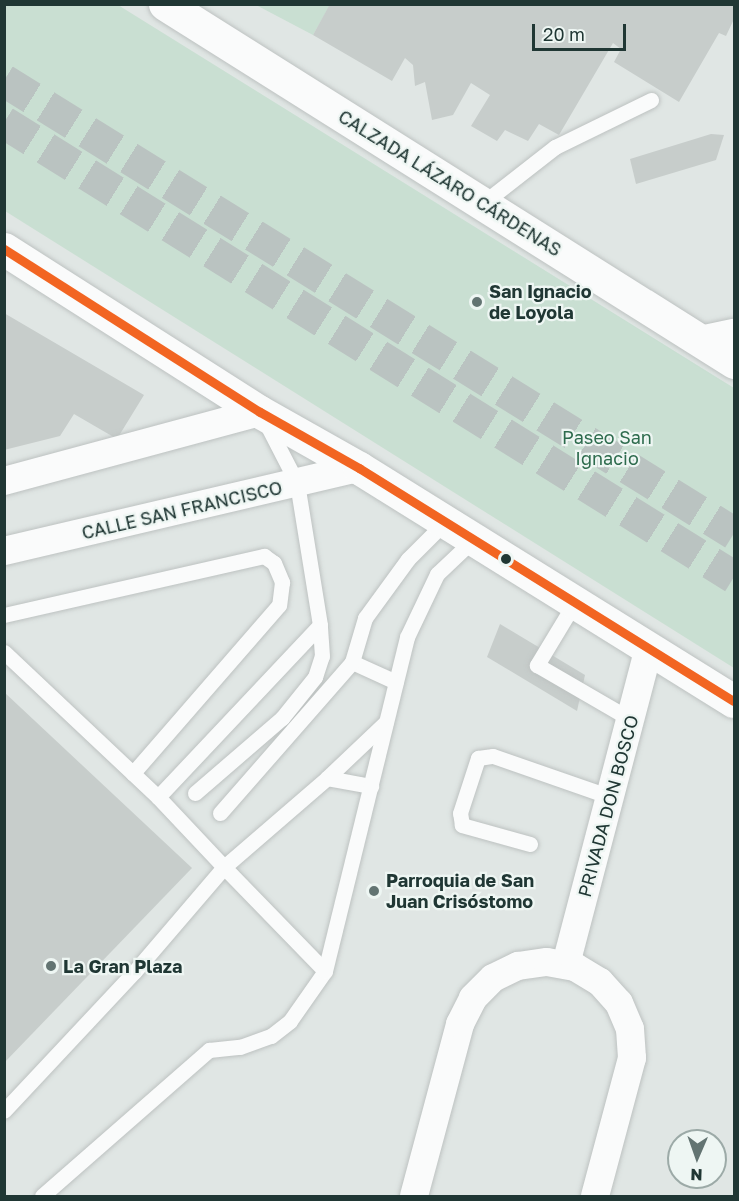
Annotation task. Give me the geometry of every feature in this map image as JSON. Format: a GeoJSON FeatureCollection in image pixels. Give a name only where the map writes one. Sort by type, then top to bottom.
{"type":"FeatureCollection","features":[{"type":"Feature","properties":{"kind":"street","name":"CALZADA LÁZARO CÁRDENAS"},"geometry":{"type":"LineString","coordinates":[[165,4],[735,362]]}},
{"type":"Feature","properties":{"kind":"street"},"geometry":{"type":"LineString","coordinates":[[4,249],[260,412],[359,468],[735,700]]}},
{"type":"Feature","properties":{"kind":"street"},"geometry":{"type":"LineString","coordinates":[[700,340],[735,333]]}},
{"type":"Feature","properties":{"kind":"street"},"geometry":{"type":"LineString","coordinates":[[4,481],[260,412]]}},
{"type":"Feature","properties":{"kind":"street","name":"CALLE SAN FRANCISCO"},"geometry":{"type":"LineString","coordinates":[[4,551],[359,468]]}},
{"type":"Feature","properties":{"kind":"street","name":"PRIVADA DON BOSCO"},"geometry":{"type":"LineString","coordinates":[[566,964],[649,648]]}},
{"type":"Feature","properties":{"kind":"street"},"geometry":{"type":"LineString","coordinates":[[414,1197],[460,1024],[473,998],[493,978],[519,966],[547,962],[566,964],[600,982],[619,1003],[630,1029],[632,1058],[595,1197]]}},
{"type":"Feature","properties":{"kind":"lane"},"geometry":{"type":"LineString","coordinates":[[482,204],[555,147],[651,100]]}},
{"type":"Feature","properties":{"kind":"lane"},"geometry":{"type":"LineString","coordinates":[[195,793],[282,718],[315,677],[322,656],[320,625],[297,483],[260,412]]}},
{"type":"Feature","properties":{"kind":"lane"},"geometry":{"type":"LineString","coordinates":[[220,813],[352,662],[365,618],[408,558],[445,522]]}},
{"type":"Feature","properties":{"kind":"lane"},"geometry":{"type":"LineString","coordinates":[[42,1197],[209,1050],[240,1047],[272,1036],[290,1021],[325,970],[396,682],[419,606],[437,574],[473,540]]}},
{"type":"Feature","properties":{"kind":"lane"},"geometry":{"type":"LineString","coordinates":[[4,615],[264,556],[274,563],[282,582],[279,605],[133,773]]}},
{"type":"Feature","properties":{"kind":"lane"},"geometry":{"type":"LineString","coordinates":[[575,602],[537,665],[630,719]]}},
{"type":"Feature","properties":{"kind":"lane"},"geometry":{"type":"LineString","coordinates":[[158,796],[320,625]]}},
{"type":"Feature","properties":{"kind":"lane"},"geometry":{"type":"LineString","coordinates":[[4,652],[158,796],[325,970]]}},
{"type":"Feature","properties":{"kind":"lane"},"geometry":{"type":"LineString","coordinates":[[352,662],[396,682]]}},
{"type":"Feature","properties":{"kind":"lane"},"geometry":{"type":"LineString","coordinates":[[4,1111],[134,972],[224,867],[327,778],[386,722]]}},
{"type":"Feature","properties":{"kind":"lane"},"geometry":{"type":"LineString","coordinates":[[530,844],[462,825],[460,813],[478,758],[493,756],[611,797]]}},
{"type":"Feature","properties":{"kind":"lane"},"geometry":{"type":"LineString","coordinates":[[327,778],[371,786]]}},
{"type":"Feature","properties":{"kind":"green space","name":"Paseo San Ignacio"},"geometry":{"type":"Polygon","coordinates":[[[4,5],[118,5],[734,388],[734,668],[5,211],[4,5]]]}},
{"type":"Feature","properties":{"kind":"green space"},"geometry":{"type":"Polygon","coordinates":[[[256,5],[330,5],[313,35],[256,5]]]}},
{"type":"Feature","properties":{"kind":"building"},"geometry":{"type":"Polygon","coordinates":[[[330,4],[734,4],[734,19],[726,36],[719,33],[679,102],[614,62],[621,49],[613,43],[559,135],[539,124],[528,141],[505,130],[497,141],[471,126],[490,95],[471,83],[453,115],[432,120],[425,82],[415,86],[413,65],[405,58],[392,81],[313,35],[330,4]]]}},
{"type":"Feature","properties":{"kind":"building"},"geometry":{"type":"Polygon","coordinates":[[[711,134],[724,135],[716,160],[636,184],[630,159],[711,134]]]}},
{"type":"Feature","properties":{"kind":"building"},"geometry":{"type":"Polygon","coordinates":[[[4,313],[144,395],[117,439],[74,414],[60,436],[4,450],[4,313]]]}},
{"type":"Feature","properties":{"kind":"building"},"geometry":{"type":"Polygon","coordinates":[[[500,624],[585,675],[577,711],[487,657],[500,624]]]}},
{"type":"Feature","properties":{"kind":"building","name":"La Gran Plaza"},"geometry":{"type":"Polygon","coordinates":[[[4,692],[192,868],[4,1063],[4,692]]]}},
{"type":"Feature","properties":{"kind":"tunnel"},"geometry":{"type":"LineString","coordinates":[[4,80],[734,533]]}},
{"type":"Feature","properties":{"kind":"tunnel"},"geometry":{"type":"LineString","coordinates":[[4,122],[734,577]]}},
{"type":"Feature","properties":{"kind":"transit line"},"geometry":{"type":"LineString","coordinates":[[4,249],[260,412],[359,468],[734,701]]}},
{"type":"Feature","properties":{"kind":"place","name":"San Ignacio de Loyola"},"geometry":{"type":"Point","coordinates":[477,302]}},
{"type":"Feature","properties":{"kind":"place","name":"Parroquia de San Juan Crisóstomo"},"geometry":{"type":"Point","coordinates":[374,891]}},
{"type":"Feature","properties":{"kind":"place","name":"La Gran Plaza"},"geometry":{"type":"Point","coordinates":[51,966]}}]}
